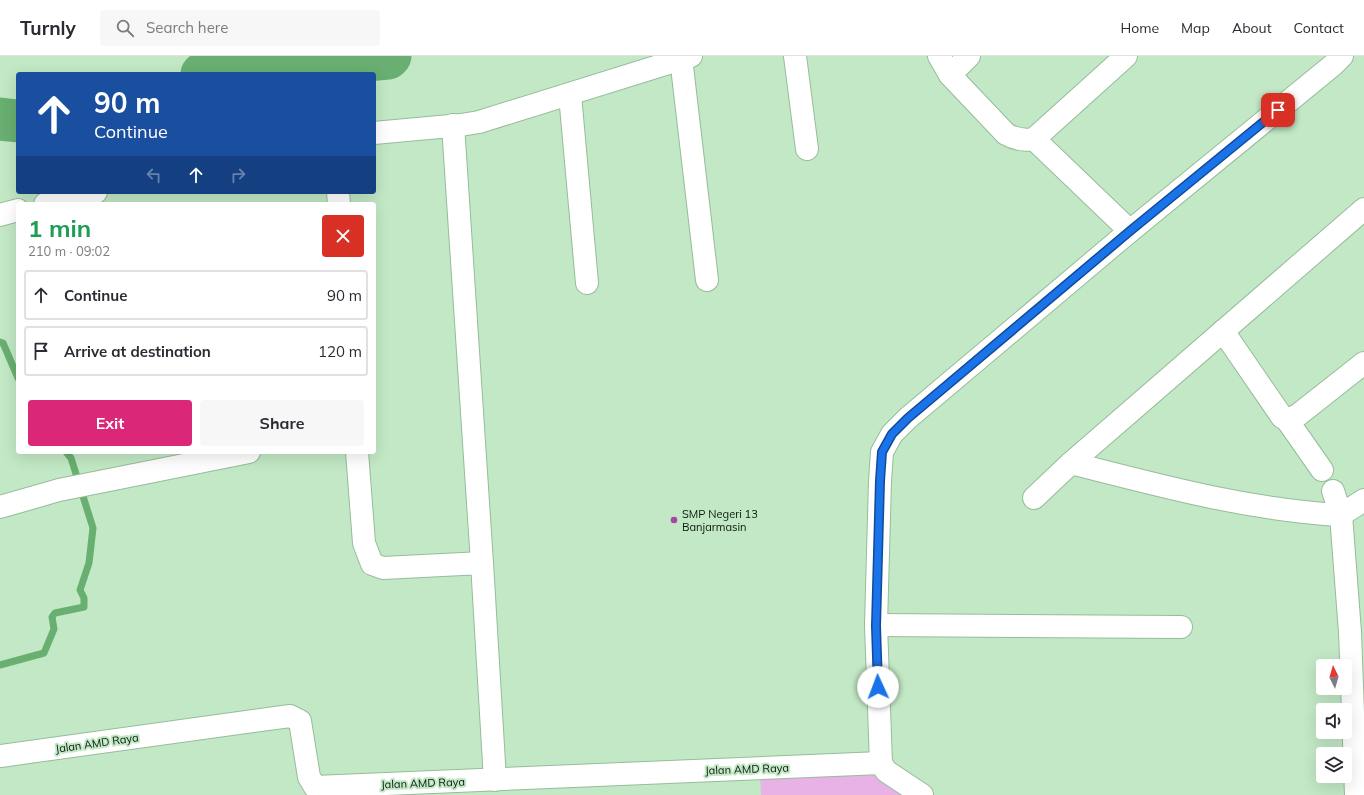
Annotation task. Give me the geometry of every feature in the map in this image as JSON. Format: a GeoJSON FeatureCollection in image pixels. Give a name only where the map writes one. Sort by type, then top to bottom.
{"type":"FeatureCollection","features":[{"type":"Feature","properties":{"kind":"street"},"geometry":{"type":"LineString","coordinates":[[794,56],[807,149]]}},
{"type":"Feature","properties":{"kind":"street"},"geometry":{"type":"LineString","coordinates":[[939,56],[950,75],[1006,134],[1013,138],[1028,140],[1034,139],[1126,56]]}},
{"type":"Feature","properties":{"kind":"street"},"geometry":{"type":"LineString","coordinates":[[950,75],[969,56]]}},
{"type":"Feature","properties":{"kind":"street"},"geometry":{"type":"LineString","coordinates":[[922,795],[886,771],[881,763],[876,626],[880,481],[882,452],[892,434],[944,388],[1130,231],[1333,65],[1342,56]]}},
{"type":"Feature","properties":{"kind":"street"},"geometry":{"type":"LineString","coordinates":[[376,133],[453,126],[504,115],[686,57],[707,280]]}},
{"type":"Feature","properties":{"kind":"street"},"geometry":{"type":"LineString","coordinates":[[570,95],[586,283]]}},
{"type":"Feature","properties":{"kind":"street"},"geometry":{"type":"LineString","coordinates":[[453,126],[496,780]]}},
{"type":"Feature","properties":{"kind":"street"},"geometry":{"type":"LineString","coordinates":[[1034,139],[1130,231]]}},
{"type":"Feature","properties":{"kind":"street"},"geometry":{"type":"LineString","coordinates":[[54,202],[88,194]]}},
{"type":"Feature","properties":{"kind":"street"},"geometry":{"type":"LineString","coordinates":[[1034,498],[1071,463],[1364,209]]}},
{"type":"Feature","properties":{"kind":"street"},"geometry":{"type":"LineString","coordinates":[[0,215],[16,211]]}},
{"type":"Feature","properties":{"kind":"street"},"geometry":{"type":"LineString","coordinates":[[1223,331],[1282,417],[1287,420],[1322,470]]}},
{"type":"Feature","properties":{"kind":"street"},"geometry":{"type":"LineString","coordinates":[[1287,420],[1298,415],[1364,363]]}},
{"type":"Feature","properties":{"kind":"street"},"geometry":{"type":"LineString","coordinates":[[0,507],[78,486],[239,454]]}},
{"type":"Feature","properties":{"kind":"street"},"geometry":{"type":"LineString","coordinates":[[358,454],[364,543],[372,564],[383,568],[482,563]]}},
{"type":"Feature","properties":{"kind":"street"},"geometry":{"type":"LineString","coordinates":[[1071,463],[1182,492],[1259,507],[1341,515],[1364,500]]}},
{"type":"Feature","properties":{"kind":"street"},"geometry":{"type":"LineString","coordinates":[[1333,491],[1341,515],[1357,632],[1359,773],[1356,795]]}},
{"type":"Feature","properties":{"kind":"street"},"geometry":{"type":"LineString","coordinates":[[876,626],[1181,627]]}},
{"type":"Feature","properties":{"kind":"street","name":"Jalan AMD Raya"},"geometry":{"type":"LineString","coordinates":[[0,756],[290,716],[300,721],[309,777],[315,787],[881,763]]}},
{"type":"Feature","properties":{"kind":"shaded area"},"geometry":{"type":"Polygon","coordinates":[[[871,772],[904,795],[761,795],[760,775],[871,772]]]}},
{"type":"Feature","properties":{"kind":"waterway"},"geometry":{"type":"LineString","coordinates":[[206,72],[227,62],[269,65],[332,56]]}},
{"type":"Feature","properties":{"kind":"waterway"},"geometry":{"type":"LineString","coordinates":[[354,56],[366,60],[388,58],[390,56]]}},
{"type":"Feature","properties":{"kind":"waterway"},"geometry":{"type":"LineString","coordinates":[[0,119],[16,121]]}},
{"type":"Feature","properties":{"kind":"waterway"},"geometry":{"type":"LineString","coordinates":[[0,342],[3,343],[16,373]]}},
{"type":"Feature","properties":{"kind":"waterway"},"geometry":{"type":"LineString","coordinates":[[0,665],[44,653],[54,629],[52,617],[55,613],[84,607],[84,598],[80,590],[89,563],[93,528],[71,458],[68,454]]}},
{"type":"Feature","properties":{"kind":"place","name":"SMP Negeri 13 Banjarmasin"},"geometry":{"type":"Point","coordinates":[674,520]}},
{"type":"Feature","properties":{"kind":"route"},"geometry":{"type":"LineString","coordinates":[[878,687],[876,626],[880,481],[882,452],[892,434],[908,418],[1130,231],[1278,110]]}}]}
